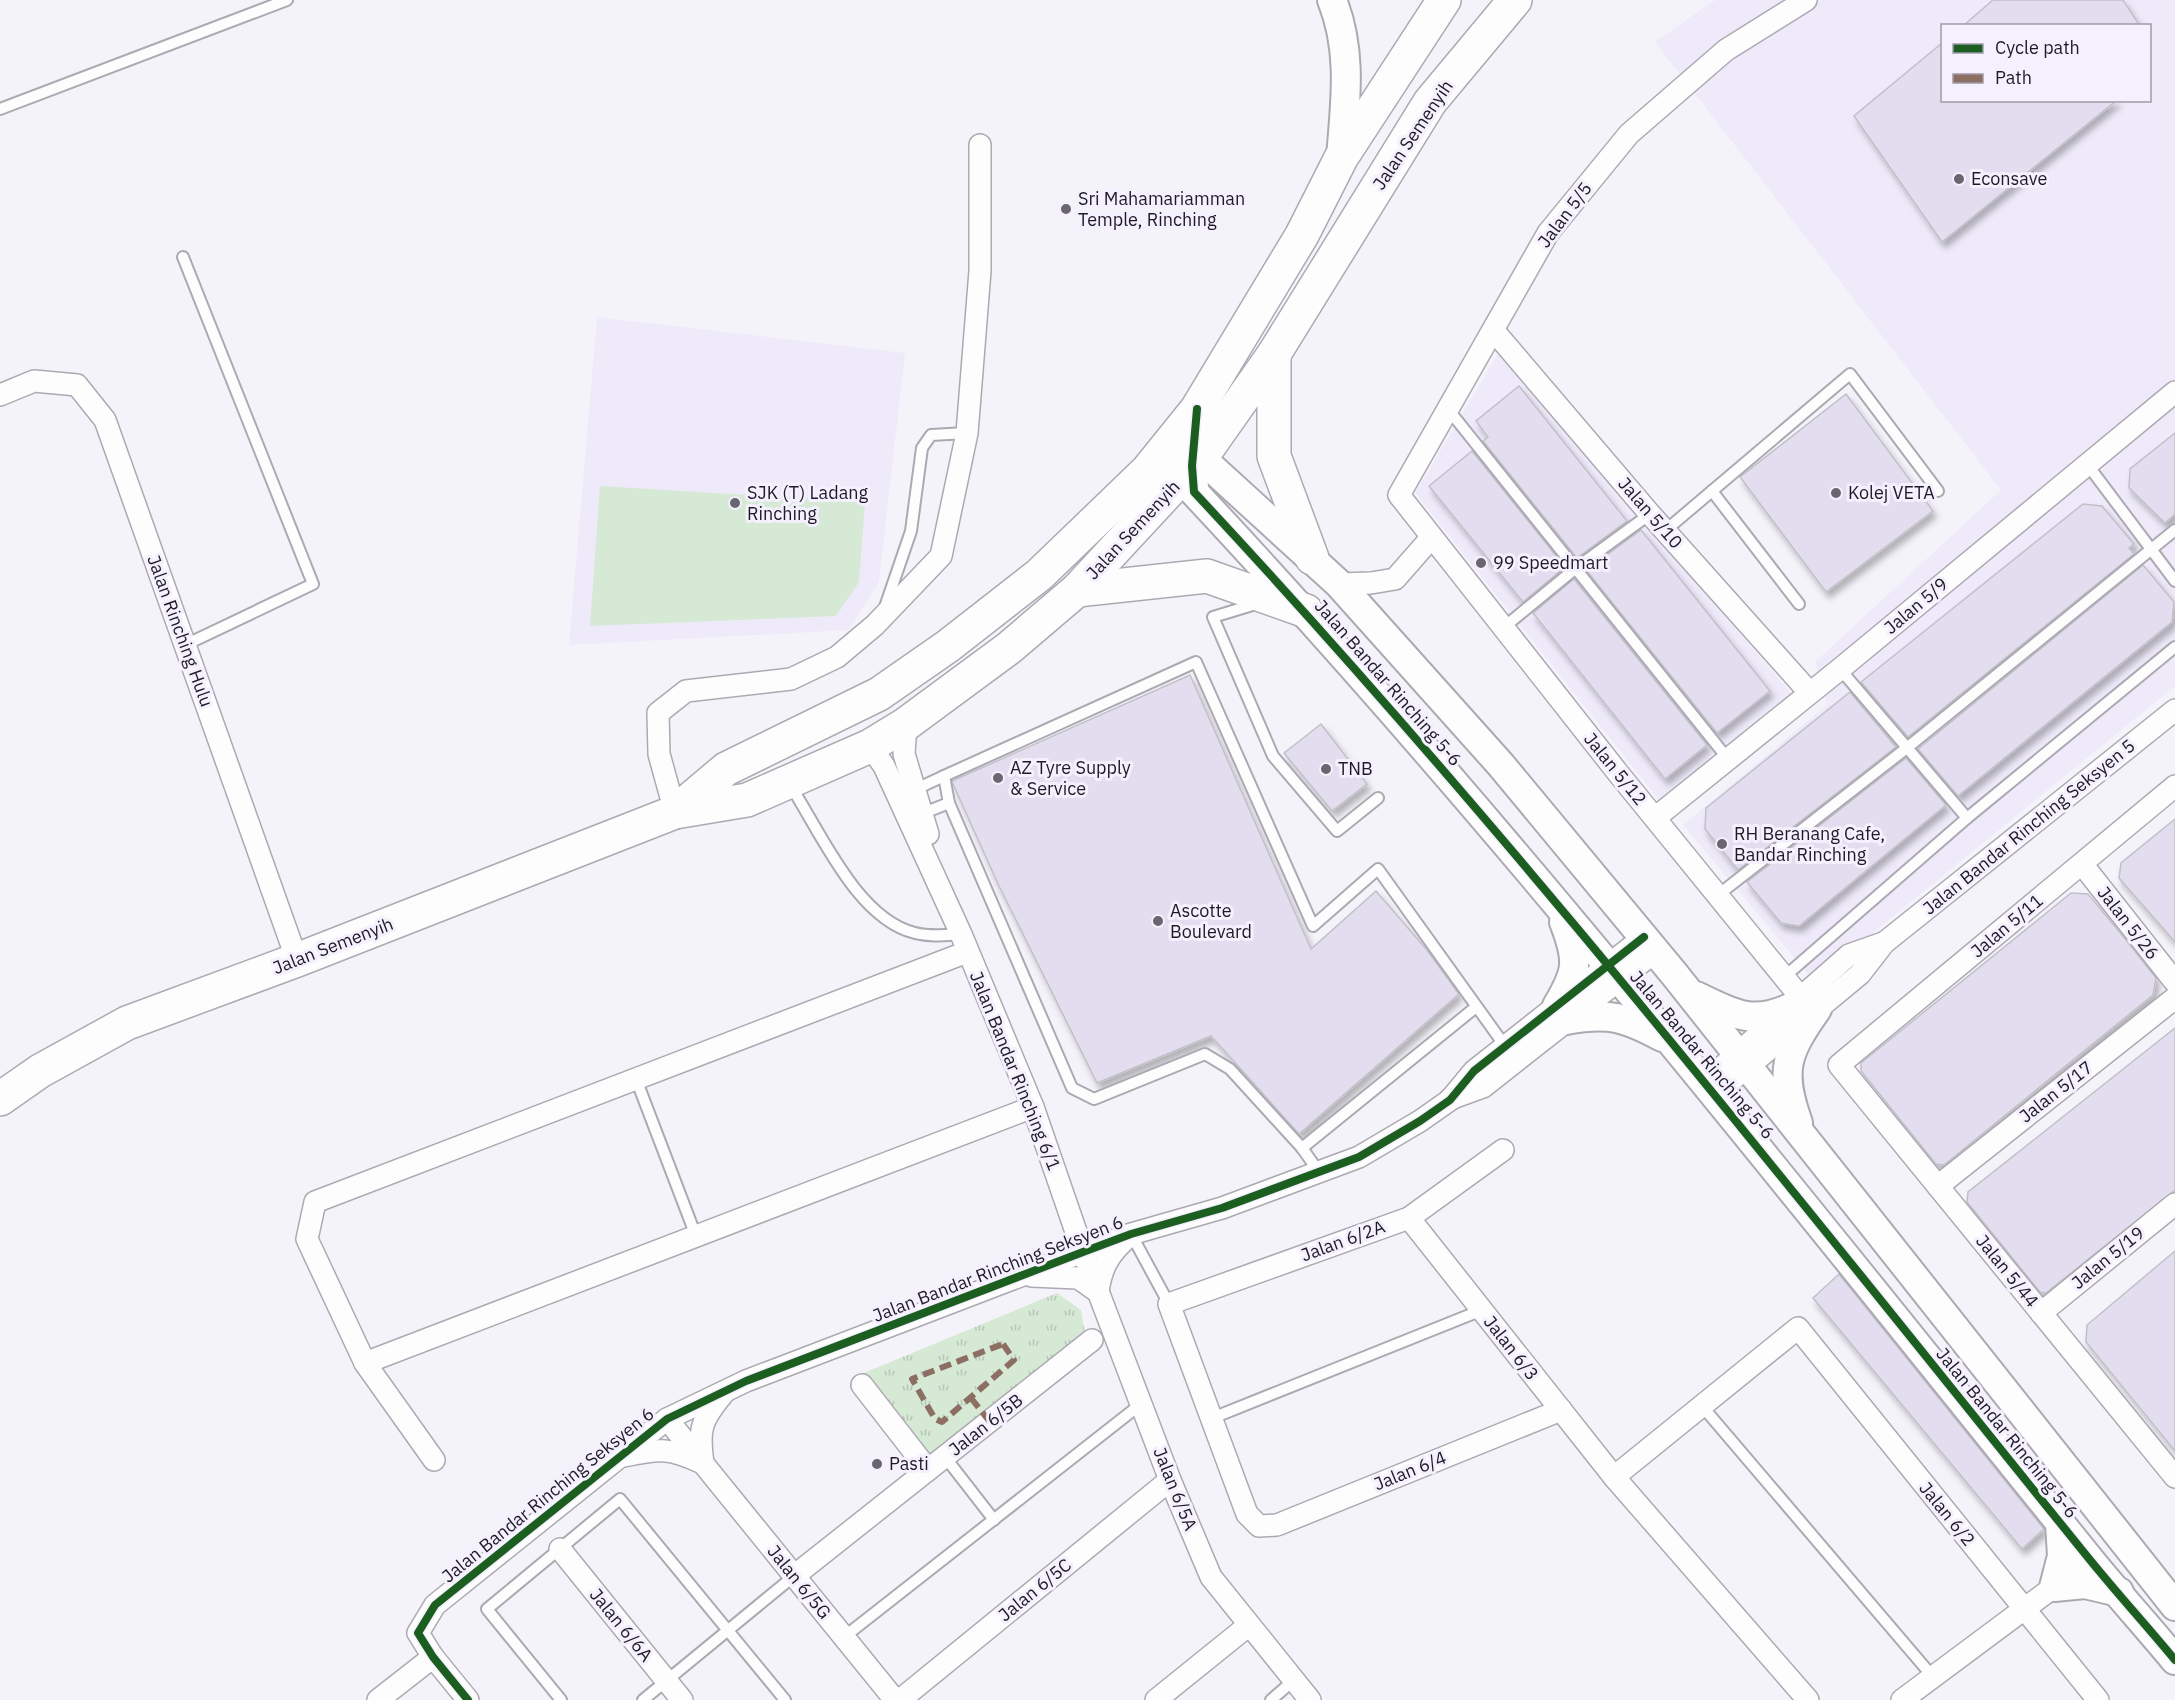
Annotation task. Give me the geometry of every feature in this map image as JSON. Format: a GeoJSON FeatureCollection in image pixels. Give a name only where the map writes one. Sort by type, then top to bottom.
{"type":"FeatureCollection","features":[{"type":"Feature","properties":{"kind":"main road","name":"Jalan Semenyih"},"geometry":{"type":"LineString","coordinates":[[675,812],[726,769],[879,694],[948,646],[1039,575],[1148,471],[1197,409],[1302,235],[1341,159],[1443,0]]}},
{"type":"Feature","properties":{"kind":"main road","name":"Jalan Semenyih"},"geometry":{"type":"LineString","coordinates":[[0,1098],[40,1071],[127,1023],[297,960],[675,812],[747,800],[870,746],[906,724],[1009,648],[1077,590],[1205,452],[1274,354],[1430,102],[1515,0]]}},
{"type":"Feature","properties":{"kind":"main road"},"geometry":{"type":"LineString","coordinates":[[1274,354],[1274,456],[1312,558]]}},
{"type":"Feature","properties":{"kind":"main road"},"geometry":{"type":"LineString","coordinates":[[1077,590],[1207,576],[1306,611]]}},
{"type":"Feature","properties":{"kind":"street"},"geometry":{"type":"LineString","coordinates":[[1332,0],[1343,36],[1348,70],[1341,159]]}},
{"type":"Feature","properties":{"kind":"street","name":"Jalan 5/5"},"geometry":{"type":"LineString","coordinates":[[1399,495],[1494,332],[1548,233],[1629,134],[1726,50],[1806,0]]}},
{"type":"Feature","properties":{"kind":"street"},"geometry":{"type":"LineString","coordinates":[[675,812],[659,754],[657,713],[686,691],[791,679],[837,657],[880,619],[941,556],[967,433],[980,271],[980,145]]}},
{"type":"Feature","properties":{"kind":"street","name":"Jalan 5/10"},"geometry":{"type":"LineString","coordinates":[[1494,332],[1650,514],[1809,692]]}},
{"type":"Feature","properties":{"kind":"street","name":"Jalan Rinching Hulu"},"geometry":{"type":"LineString","coordinates":[[0,395],[34,381],[77,385],[105,420],[297,960]]}},
{"type":"Feature","properties":{"kind":"street","name":"Jalan 5/9"},"geometry":{"type":"LineString","coordinates":[[1655,818],[1840,669],[2175,392]]}},
{"type":"Feature","properties":{"kind":"street","name":"Jalan Bandar Rinching 5-6"},"geometry":{"type":"LineString","coordinates":[[1197,409],[1192,466],[1194,492],[1306,611],[1557,903],[1710,1088],[2090,1560],[2175,1660]]}},
{"type":"Feature","properties":{"kind":"street","name":"Jalan Bandar Rinching 5-6"},"geometry":{"type":"LineString","coordinates":[[1148,471],[1192,466],[1212,468],[1339,584],[1501,765],[1650,944],[2175,1606]]}},
{"type":"Feature","properties":{"kind":"street","name":"Jalan 5/12"},"geometry":{"type":"LineString","coordinates":[[1399,495],[1803,1005]]}},
{"type":"Feature","properties":{"kind":"street"},"geometry":{"type":"LineString","coordinates":[[1339,584],[1395,579],[1431,538]]}},
{"type":"Feature","properties":{"kind":"street","name":"Jalan Bandar Rinching Seksyen 5"},"geometry":{"type":"LineString","coordinates":[[1803,1005],[1860,974],[1884,943],[2175,710]]}},
{"type":"Feature","properties":{"kind":"street","name":"Jalan Bandar Rinching 6/1"},"geometry":{"type":"LineString","coordinates":[[906,724],[904,754],[938,864],[941,892]]}},
{"type":"Feature","properties":{"kind":"street","name":"Jalan Bandar Rinching 6/1"},"geometry":{"type":"LineString","coordinates":[[870,746],[884,766],[964,943],[1033,1107],[1083,1252]]}},
{"type":"Feature","properties":{"kind":"street","name":"Jalan 5/11"},"geometry":{"type":"LineString","coordinates":[[1839,1065],[2175,786]]}},
{"type":"Feature","properties":{"kind":"street","name":"Jalan 5/26"},"geometry":{"type":"LineString","coordinates":[[2082,864],[2175,982]]}},
{"type":"Feature","properties":{"kind":"street"},"geometry":{"type":"LineString","coordinates":[[1557,903],[1576,961],[1572,982],[1561,1013],[1628,1019],[1672,1042]]}},
{"type":"Feature","properties":{"kind":"street"},"geometry":{"type":"LineString","coordinates":[[434,1460],[365,1363],[307,1239],[315,1202],[636,1079],[964,943]]}},
{"type":"Feature","properties":{"kind":"street","name":"Jalan Bandar Rinching Seksyen 6"},"geometry":{"type":"LineString","coordinates":[[1450,1100],[1474,1071],[1505,1046],[1561,1013],[1650,944]]}},
{"type":"Feature","properties":{"kind":"street"},"geometry":{"type":"LineString","coordinates":[[1689,993],[1734,1014],[1751,1018],[1771,1017],[1803,1005]]}},
{"type":"Feature","properties":{"kind":"street","name":"Jalan 5/17"},"geometry":{"type":"LineString","coordinates":[[1938,1186],[2175,998]]}},
{"type":"Feature","properties":{"kind":"street"},"geometry":{"type":"LineString","coordinates":[[1710,1088],[1803,1005]]}},
{"type":"Feature","properties":{"kind":"street"},"geometry":{"type":"LineString","coordinates":[[1803,1005],[1786,1068],[1790,1094],[1805,1140]]}},
{"type":"Feature","properties":{"kind":"street","name":"Jalan Bandar Rinching Seksyen 6"},"geometry":{"type":"LineString","coordinates":[[433,1657],[418,1633],[435,1605],[667,1419],[727,1390],[1083,1252],[1131,1234],[1222,1208],[1359,1157],[1420,1121],[1450,1100],[1483,1088],[1561,1013]]}},
{"type":"Feature","properties":{"kind":"street","name":"Jalan 5/44"},"geometry":{"type":"LineString","coordinates":[[1839,1065],[2175,1477]]}},
{"type":"Feature","properties":{"kind":"street"},"geometry":{"type":"LineString","coordinates":[[365,1363],[1033,1107]]}},
{"type":"Feature","properties":{"kind":"street","name":"Jalan 6/2A"},"geometry":{"type":"LineString","coordinates":[[1169,1304],[1409,1218],[1503,1150]]}},
{"type":"Feature","properties":{"kind":"street","name":"Jalan 5/19"},"geometry":{"type":"LineString","coordinates":[[2041,1313],[2174,1207]]}},
{"type":"Feature","properties":{"kind":"street","name":"Jalan 6/3"},"geometry":{"type":"LineString","coordinates":[[1409,1218],[1614,1477],[1808,1700]]}},
{"type":"Feature","properties":{"kind":"street"},"geometry":{"type":"LineString","coordinates":[[1018,1277],[1049,1275],[1078,1278],[1098,1292],[1101,1271],[1111,1252],[1131,1234]]}},
{"type":"Feature","properties":{"kind":"street","name":"Jalan 6/5A"},"geometry":{"type":"LineString","coordinates":[[1083,1252],[1170,1480],[1211,1577],[1310,1700]]}},
{"type":"Feature","properties":{"kind":"street"},"geometry":{"type":"LineString","coordinates":[[1169,1304],[1210,1419]]}},
{"type":"Feature","properties":{"kind":"street","name":"Jalan 6/2"},"geometry":{"type":"LineString","coordinates":[[1702,1406],[1798,1328],[2098,1700]]}},
{"type":"Feature","properties":{"kind":"street","name":"Jalan 6/5B"},"geometry":{"type":"LineString","coordinates":[[794,1576],[1092,1340]]}},
{"type":"Feature","properties":{"kind":"street"},"geometry":{"type":"LineString","coordinates":[[862,1385],[928,1470]]}},
{"type":"Feature","properties":{"kind":"street"},"geometry":{"type":"LineString","coordinates":[[704,1464],[699,1437],[705,1415],[727,1390]]}},
{"type":"Feature","properties":{"kind":"street"},"geometry":{"type":"LineString","coordinates":[[1614,1477],[1702,1406]]}},
{"type":"Feature","properties":{"kind":"street","name":"Jalan 6/4"},"geometry":{"type":"LineString","coordinates":[[1210,1419],[1247,1514],[1259,1526],[1277,1525],[1561,1410]]}},
{"type":"Feature","properties":{"kind":"street","name":"Jalan 6/5G"},"geometry":{"type":"LineString","coordinates":[[667,1419],[895,1700]]}},
{"type":"Feature","properties":{"kind":"street","name":"Jalan 6/5G"},"geometry":{"type":"LineString","coordinates":[[618,1457],[654,1450],[678,1451],[704,1464]]}},
{"type":"Feature","properties":{"kind":"street","name":"Jalan 6/5C"},"geometry":{"type":"LineString","coordinates":[[900,1700],[1170,1480]]}},
{"type":"Feature","properties":{"kind":"street"},"geometry":{"type":"LineString","coordinates":[[2090,1500],[2090,1560]]}},
{"type":"Feature","properties":{"kind":"street"},"geometry":{"type":"LineString","coordinates":[[2054,1587],[2062,1556],[2060,1523]]}},
{"type":"Feature","properties":{"kind":"street","name":"Jalan 6/6A"},"geometry":{"type":"LineString","coordinates":[[560,1549],[682,1700]]}},
{"type":"Feature","properties":{"kind":"street"},"geometry":{"type":"LineString","coordinates":[[2090,1560],[2149,1574]]}},
{"type":"Feature","properties":{"kind":"street"},"geometry":{"type":"LineString","coordinates":[[1902,1700],[2090,1560]]}},
{"type":"Feature","properties":{"kind":"street"},"geometry":{"type":"LineString","coordinates":[[2054,1587],[2085,1584],[2119,1592]]}},
{"type":"Feature","properties":{"kind":"street"},"geometry":{"type":"LineString","coordinates":[[1156,1700],[1249,1625]]}},
{"type":"Feature","properties":{"kind":"street"},"geometry":{"type":"LineString","coordinates":[[378,1700],[433,1657],[468,1700]]}},
{"type":"Feature","properties":{"kind":"lane"},"geometry":{"type":"LineString","coordinates":[[0,110],[287,0]]}},
{"type":"Feature","properties":{"kind":"lane"},"geometry":{"type":"LineString","coordinates":[[183,257],[313,584],[185,645]]}},
{"type":"Feature","properties":{"kind":"lane"},"geometry":{"type":"LineString","coordinates":[[1665,530],[1850,374],[1938,491]]}},
{"type":"Feature","properties":{"kind":"lane"},"geometry":{"type":"LineString","coordinates":[[1448,409],[1728,759]]}},
{"type":"Feature","properties":{"kind":"lane"},"geometry":{"type":"LineString","coordinates":[[880,619],[911,531],[922,448],[931,435],[967,433]]}},
{"type":"Feature","properties":{"kind":"lane"},"geometry":{"type":"LineString","coordinates":[[2087,464],[2175,580]]}},
{"type":"Feature","properties":{"kind":"lane"},"geometry":{"type":"LineString","coordinates":[[1712,491],[1799,604]]}},
{"type":"Feature","properties":{"kind":"lane"},"geometry":{"type":"LineString","coordinates":[[1503,628],[1576,568],[1650,514]]}},
{"type":"Feature","properties":{"kind":"lane"},"geometry":{"type":"LineString","coordinates":[[1718,895],[1908,747],[2175,530]]}},
{"type":"Feature","properties":{"kind":"lane"},"geometry":{"type":"LineString","coordinates":[[1271,599],[1213,617],[1273,756],[1337,831],[1378,798]]}},
{"type":"Feature","properties":{"kind":"lane"},"geometry":{"type":"LineString","coordinates":[[1783,978],[1967,818],[2175,646]]}},
{"type":"Feature","properties":{"kind":"lane"},"geometry":{"type":"LineString","coordinates":[[914,790],[1196,662],[1313,926],[1378,869],[1505,1046]]}},
{"type":"Feature","properties":{"kind":"lane"},"geometry":{"type":"LineString","coordinates":[[1840,669],[1967,818]]}},
{"type":"Feature","properties":{"kind":"lane"},"geometry":{"type":"LineString","coordinates":[[944,776],[950,803],[1072,1088],[1094,1099],[1205,1054],[1230,1069],[1302,1148],[1319,1172]]}},
{"type":"Feature","properties":{"kind":"lane"},"geometry":{"type":"LineString","coordinates":[[788,782],[851,882],[877,911],[900,927],[915,933],[964,943]]}},
{"type":"Feature","properties":{"kind":"lane"},"geometry":{"type":"LineString","coordinates":[[921,814],[950,803]]}},
{"type":"Feature","properties":{"kind":"lane"},"geometry":{"type":"LineString","coordinates":[[1302,1148],[1476,1008]]}},
{"type":"Feature","properties":{"kind":"lane"},"geometry":{"type":"LineString","coordinates":[[636,1079],[696,1236]]}},
{"type":"Feature","properties":{"kind":"lane"},"geometry":{"type":"LineString","coordinates":[[1131,1234],[1169,1304]]}},
{"type":"Feature","properties":{"kind":"lane"},"geometry":{"type":"LineString","coordinates":[[1210,1419],[1482,1310]]}},
{"type":"Feature","properties":{"kind":"lane"},"geometry":{"type":"LineString","coordinates":[[844,1637],[1141,1404]]}},
{"type":"Feature","properties":{"kind":"lane"},"geometry":{"type":"LineString","coordinates":[[1702,1406],[1933,1677]]}},
{"type":"Feature","properties":{"kind":"lane"},"geometry":{"type":"LineString","coordinates":[[945,1457],[994,1520]]}},
{"type":"Feature","properties":{"kind":"lane"},"geometry":{"type":"LineString","coordinates":[[561,1700],[487,1609],[620,1499],[784,1700]]}},
{"type":"Feature","properties":{"kind":"lane"},"geometry":{"type":"LineString","coordinates":[[643,1700],[794,1576]]}},
{"type":"Feature","properties":{"kind":"lane"},"geometry":{"type":"LineString","coordinates":[[1270,1700],[1294,1680]]}},
{"type":"Feature","properties":{"kind":"shaded area"},"geometry":{"type":"Polygon","coordinates":[[[1715,0],[2175,0],[2175,686],[1814,981],[1683,825],[1827,705],[1815,662],[2001,490],[1655,42],[1715,0]]]}},
{"type":"Feature","properties":{"kind":"shaded area","name":"SJK (T) Ladang Rinching"},"geometry":{"type":"Polygon","coordinates":[[[597,317],[905,353],[879,582],[849,630],[569,645],[597,317]]]}},
{"type":"Feature","properties":{"kind":"shaded area"},"geometry":{"type":"Polygon","coordinates":[[[1498,354],[1791,693],[1659,800],[1415,493],[1498,354]]]}},
{"type":"Feature","properties":{"kind":"green space"},"geometry":{"type":"Polygon","coordinates":[[[600,486],[865,502],[859,582],[836,616],[590,626],[600,486]]]}},
{"type":"Feature","properties":{"kind":"green space"},"geometry":{"type":"Polygon","coordinates":[[[1057,1293],[1081,1310],[1085,1334],[927,1462],[859,1375],[1057,1293]]]}},
{"type":"Feature","properties":{"kind":"building"},"geometry":{"type":"Polygon","coordinates":[[[1993,0],[2123,0],[2139,24],[1965,24],[1993,0]]]}},
{"type":"Feature","properties":{"kind":"building","name":"Econsave"},"geometry":{"type":"Polygon","coordinates":[[[1941,44],[1941,102],[2115,102],[1942,242],[1854,116],[1941,44]]]}},
{"type":"Feature","properties":{"kind":"building"},"geometry":{"type":"Polygon","coordinates":[[[1519,386],[1627,521],[1577,558],[1483,441],[1488,437],[1476,421],[1519,386]]]}},
{"type":"Feature","properties":{"kind":"building","name":"Kolej VETA"},"geometry":{"type":"Polygon","coordinates":[[[1846,394],[1933,511],[1826,592],[1740,477],[1846,394]]]}},
{"type":"Feature","properties":{"kind":"building"},"geometry":{"type":"Polygon","coordinates":[[[2175,433],[2175,514],[2165,523],[2129,488],[2130,469],[2175,433]]]}},
{"type":"Feature","properties":{"kind":"building"},"geometry":{"type":"Polygon","coordinates":[[[1472,451],[1565,567],[1523,602],[1429,486],[1472,451]]]}},
{"type":"Feature","properties":{"kind":"building"},"geometry":{"type":"Polygon","coordinates":[[[2083,504],[2102,506],[2134,544],[2129,548],[2134,554],[1908,737],[1861,682],[2083,504]]]}},
{"type":"Feature","properties":{"kind":"building"},"geometry":{"type":"Polygon","coordinates":[[[1641,530],[1770,691],[1717,733],[1586,570],[1641,530]]]}},
{"type":"Feature","properties":{"kind":"building"},"geometry":{"type":"Polygon","coordinates":[[[2143,565],[2174,602],[2172,622],[1958,796],[1918,749],[2143,565]]]}},
{"type":"Feature","properties":{"kind":"building"},"geometry":{"type":"Polygon","coordinates":[[[1574,579],[1707,745],[1665,779],[1533,613],[1574,579]]]}},
{"type":"Feature","properties":{"kind":"building","name":"Ascotte Boulevard"},"geometry":{"type":"Polygon","coordinates":[[[1190,675],[1311,949],[1376,891],[1427,950],[1459,994],[1299,1134],[1211,1036],[1097,1083],[999,886],[952,781],[1190,675]]]}},
{"type":"Feature","properties":{"kind":"building"},"geometry":{"type":"Polygon","coordinates":[[[1850,692],[1896,747],[1738,870],[1705,829],[1706,808],[1850,692]]]}},
{"type":"Feature","properties":{"kind":"building","name":"TNB"},"geometry":{"type":"Polygon","coordinates":[[[1321,724],[1367,784],[1332,811],[1284,753],[1321,724]]]}},
{"type":"Feature","properties":{"kind":"building"},"geometry":{"type":"Polygon","coordinates":[[[1906,758],[1946,805],[1799,926],[1781,923],[1747,882],[1906,758]]]}},
{"type":"Feature","properties":{"kind":"building"},"geometry":{"type":"Polygon","coordinates":[[[2175,819],[2175,942],[2119,878],[2121,863],[2175,819]]]}},
{"type":"Feature","properties":{"kind":"building"},"geometry":{"type":"Polygon","coordinates":[[[2071,893],[2088,894],[2126,940],[2156,978],[2153,995],[1944,1165],[1936,1164],[1861,1071],[1861,1063],[2071,893]]]}},
{"type":"Feature","properties":{"kind":"building"},"geometry":{"type":"Polygon","coordinates":[[[2175,1028],[2175,1190],[2046,1293],[2040,1292],[1967,1202],[1968,1192],[2175,1028]]]}},
{"type":"Feature","properties":{"kind":"building"},"geometry":{"type":"Polygon","coordinates":[[[2175,1251],[2175,1451],[2086,1342],[2087,1325],[2175,1251]]]}},
{"type":"Feature","properties":{"kind":"building"},"geometry":{"type":"Polygon","coordinates":[[[1839,1274],[2044,1529],[2022,1549],[1813,1298],[1839,1274]]]}},
{"type":"Feature","properties":{"kind":"marked path"},"geometry":{"type":"LineString","coordinates":[[1003,1344],[1014,1360],[942,1422],[935,1419],[912,1379],[1003,1344]]}},
{"type":"Feature","properties":{"kind":"marked path"},"geometry":{"type":"LineString","coordinates":[[971,1398],[990,1422]]}},
{"type":"Feature","properties":{"kind":"cycle path"},"geometry":{"type":"LineString","coordinates":[[1197,409],[1192,466],[1194,492],[1426,750],[1538,882],[1649,1015],[2097,1568],[2175,1660]]}},
{"type":"Feature","properties":{"kind":"cycle path"},"geometry":{"type":"LineString","coordinates":[[468,1700],[433,1657],[418,1633],[435,1605],[667,1419],[746,1381],[1083,1252],[1131,1234],[1222,1208],[1359,1157],[1420,1121],[1450,1100],[1474,1071],[1644,937]]}},
{"type":"Feature","properties":{"kind":"place","name":"Econsave"},"geometry":{"type":"Point","coordinates":[1959,179]}},
{"type":"Feature","properties":{"kind":"place","name":"Sri Mahamariamman Temple, Rinching"},"geometry":{"type":"Point","coordinates":[1066,209]}},
{"type":"Feature","properties":{"kind":"place","name":"Kolej VETA"},"geometry":{"type":"Point","coordinates":[1836,493]}},
{"type":"Feature","properties":{"kind":"place","name":"SJK (T) Ladang Rinching"},"geometry":{"type":"Point","coordinates":[735,503]}},
{"type":"Feature","properties":{"kind":"place","name":"99 Speedmart"},"geometry":{"type":"Point","coordinates":[1481,563]}},
{"type":"Feature","properties":{"kind":"place","name":"TNB"},"geometry":{"type":"Point","coordinates":[1326,769]}},
{"type":"Feature","properties":{"kind":"place","name":"AZ Tyre Supply & Service"},"geometry":{"type":"Point","coordinates":[998,778]}},
{"type":"Feature","properties":{"kind":"place","name":"RH Beranang Cafe, Bandar Rinching"},"geometry":{"type":"Point","coordinates":[1722,844]}},
{"type":"Feature","properties":{"kind":"place","name":"Ascotte Boulevard"},"geometry":{"type":"Point","coordinates":[1158,921]}},
{"type":"Feature","properties":{"kind":"place","name":"Pasti"},"geometry":{"type":"Point","coordinates":[877,1464]}}]}
